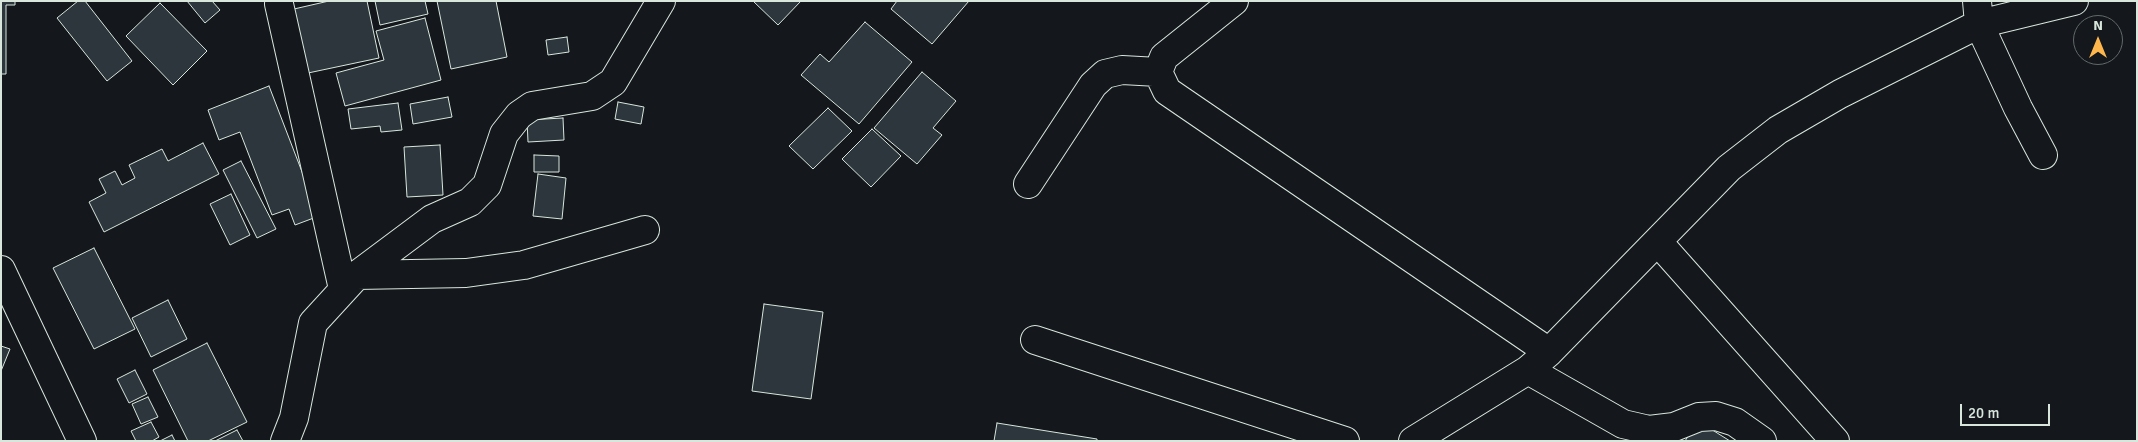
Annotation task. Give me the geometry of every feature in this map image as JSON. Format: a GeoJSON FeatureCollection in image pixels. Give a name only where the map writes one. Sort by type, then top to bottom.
{"type":"FeatureCollection","features":[{"type":"Feature","properties":{"kind":"street"},"geometry":{"type":"LineString","coordinates":[[285,441],[294,418],[313,323],[350,282],[432,219],[470,202],[487,185],[504,134],[519,114],[532,106],[592,96],[613,82],[662,1]]}},
{"type":"Feature","properties":{"kind":"street"},"geometry":{"type":"LineString","coordinates":[[1234,1],[1164,57],[1158,72],[1167,91],[1549,352]]}},
{"type":"Feature","properties":{"kind":"street"},"geometry":{"type":"LineString","coordinates":[[1413,441],[1528,370],[1549,352],[1729,168],[1778,130],[1978,13],[2074,1]]}},
{"type":"Feature","properties":{"kind":"street"},"geometry":{"type":"LineString","coordinates":[[279,4],[350,282]]}},
{"type":"Feature","properties":{"kind":"street"},"geometry":{"type":"LineString","coordinates":[[1978,13],[2018,108],[2043,155]]}},
{"type":"Feature","properties":{"kind":"street"},"geometry":{"type":"LineString","coordinates":[[1028,184],[1093,85],[1105,74],[1122,70],[1158,72]]}},
{"type":"Feature","properties":{"kind":"street"},"geometry":{"type":"LineString","coordinates":[[350,282],[466,273],[524,265],[645,230]]}},
{"type":"Feature","properties":{"kind":"street"},"geometry":{"type":"LineString","coordinates":[[1658,242],[1835,441]]}},
{"type":"Feature","properties":{"kind":"street"},"geometry":{"type":"LineString","coordinates":[[1,270],[82,441]]}},
{"type":"Feature","properties":{"kind":"street"},"geometry":{"type":"LineString","coordinates":[[1035,340],[1345,441]]}},
{"type":"Feature","properties":{"kind":"street"},"geometry":{"type":"LineString","coordinates":[[1528,370],[1623,424],[1649,430],[1674,427],[1699,417],[1716,416],[1735,422],[1762,441]]}},
{"type":"Feature","properties":{"kind":"building"},"geometry":{"type":"Polygon","coordinates":[[[1,1],[15,1],[15,5],[6,5],[6,74],[1,74],[1,1]]]}},
{"type":"Feature","properties":{"kind":"building"},"geometry":{"type":"Polygon","coordinates":[[[78,1],[85,1],[132,61],[107,81],[57,18],[78,1]]]}},
{"type":"Feature","properties":{"kind":"building"},"geometry":{"type":"Polygon","coordinates":[[[187,1],[212,1],[220,10],[205,23],[187,1]]]}},
{"type":"Feature","properties":{"kind":"building"},"geometry":{"type":"Polygon","coordinates":[[[329,1],[367,1],[379,58],[308,73],[294,9],[329,1]]]}},
{"type":"Feature","properties":{"kind":"building"},"geometry":{"type":"Polygon","coordinates":[[[375,1],[425,1],[428,14],[380,25],[375,1]]]}},
{"type":"Feature","properties":{"kind":"building"},"geometry":{"type":"Polygon","coordinates":[[[437,1],[496,1],[507,57],[451,69],[437,1]]]}},
{"type":"Feature","properties":{"kind":"building"},"geometry":{"type":"Polygon","coordinates":[[[753,1],[801,1],[778,25],[753,1]]]}},
{"type":"Feature","properties":{"kind":"building"},"geometry":{"type":"Polygon","coordinates":[[[897,1],[969,1],[932,44],[891,9],[897,1]]]}},
{"type":"Feature","properties":{"kind":"building"},"geometry":{"type":"Polygon","coordinates":[[[160,3],[207,51],[173,85],[126,36],[160,3]]]}},
{"type":"Feature","properties":{"kind":"building"},"geometry":{"type":"Polygon","coordinates":[[[425,18],[441,80],[345,106],[336,73],[384,60],[376,31],[425,18]]]}},
{"type":"Feature","properties":{"kind":"building"},"geometry":{"type":"Polygon","coordinates":[[[865,22],[912,62],[859,124],[801,75],[820,54],[829,62],[865,22]]]}},
{"type":"Feature","properties":{"kind":"building"},"geometry":{"type":"Polygon","coordinates":[[[567,37],[569,52],[548,55],[546,40],[567,37]]]}},
{"type":"Feature","properties":{"kind":"building"},"geometry":{"type":"Polygon","coordinates":[[[922,72],[956,101],[933,128],[942,135],[917,164],[874,128],[922,72]]]}},
{"type":"Feature","properties":{"kind":"building"},"geometry":{"type":"Polygon","coordinates":[[[269,86],[319,216],[295,225],[289,209],[272,215],[240,132],[219,140],[208,110],[269,86]]]}},
{"type":"Feature","properties":{"kind":"building"},"geometry":{"type":"Polygon","coordinates":[[[448,97],[452,117],[413,124],[410,104],[448,97]]]}},
{"type":"Feature","properties":{"kind":"building"},"geometry":{"type":"Polygon","coordinates":[[[618,102],[644,107],[641,124],[615,119],[618,102]]]}},
{"type":"Feature","properties":{"kind":"building"},"geometry":{"type":"Polygon","coordinates":[[[398,103],[402,130],[381,132],[380,126],[351,129],[348,109],[398,103]]]}},
{"type":"Feature","properties":{"kind":"building"},"geometry":{"type":"Polygon","coordinates":[[[828,108],[852,131],[813,169],[789,146],[828,108]]]}},
{"type":"Feature","properties":{"kind":"building"},"geometry":{"type":"Polygon","coordinates":[[[563,118],[564,140],[528,142],[527,120],[563,118]]]}},
{"type":"Feature","properties":{"kind":"building"},"geometry":{"type":"Polygon","coordinates":[[[872,129],[901,156],[871,187],[842,159],[872,129]]]}},
{"type":"Feature","properties":{"kind":"building"},"geometry":{"type":"Polygon","coordinates":[[[203,143],[219,174],[104,232],[89,202],[106,193],[99,179],[115,171],[122,185],[135,178],[129,165],[162,149],[168,161],[203,143]]]}},
{"type":"Feature","properties":{"kind":"building"},"geometry":{"type":"Polygon","coordinates":[[[440,145],[443,195],[407,197],[404,147],[440,145]]]}},
{"type":"Feature","properties":{"kind":"building"},"geometry":{"type":"Polygon","coordinates":[[[534,155],[559,156],[559,172],[534,172],[534,155]]]}},
{"type":"Feature","properties":{"kind":"building"},"geometry":{"type":"Polygon","coordinates":[[[241,161],[276,229],[257,238],[223,170],[241,161]]]}},
{"type":"Feature","properties":{"kind":"building"},"geometry":{"type":"Polygon","coordinates":[[[538,174],[566,178],[562,219],[533,216],[538,174]]]}},
{"type":"Feature","properties":{"kind":"building"},"geometry":{"type":"Polygon","coordinates":[[[231,194],[250,235],[230,245],[210,204],[231,194]]]}},
{"type":"Feature","properties":{"kind":"building"},"geometry":{"type":"Polygon","coordinates":[[[94,248],[135,329],[94,349],[53,268],[94,248]]]}},
{"type":"Feature","properties":{"kind":"building"},"geometry":{"type":"Polygon","coordinates":[[[168,300],[187,339],[151,357],[132,318],[168,300]]]}},
{"type":"Feature","properties":{"kind":"building"},"geometry":{"type":"Polygon","coordinates":[[[764,304],[823,312],[811,399],[752,391],[764,304]]]}},
{"type":"Feature","properties":{"kind":"building"},"geometry":{"type":"Polygon","coordinates":[[[207,343],[247,422],[208,441],[188,441],[153,370],[207,343]]]}},
{"type":"Feature","properties":{"kind":"building"},"geometry":{"type":"Polygon","coordinates":[[[1,346],[10,349],[1,371],[1,346]]]}},
{"type":"Feature","properties":{"kind":"building"},"geometry":{"type":"Polygon","coordinates":[[[135,370],[147,394],[129,403],[117,379],[135,370]]]}},
{"type":"Feature","properties":{"kind":"building"},"geometry":{"type":"Polygon","coordinates":[[[148,397],[158,417],[141,424],[132,404],[148,397]]]}},
{"type":"Feature","properties":{"kind":"building"},"geometry":{"type":"Polygon","coordinates":[[[1698,421],[1730,441],[1685,441],[1698,421]]]}},
{"type":"Feature","properties":{"kind":"building"},"geometry":{"type":"Polygon","coordinates":[[[151,422],[159,437],[152,441],[136,441],[131,431],[151,422]]]}},
{"type":"Feature","properties":{"kind":"building"},"geometry":{"type":"Polygon","coordinates":[[[997,423],[1097,439],[1097,441],[994,441],[997,423]]]}},
{"type":"Feature","properties":{"kind":"building"},"geometry":{"type":"Polygon","coordinates":[[[237,430],[243,441],[215,441],[237,430]]]}},
{"type":"Feature","properties":{"kind":"building"},"geometry":{"type":"Polygon","coordinates":[[[172,435],[175,441],[160,441],[172,435]]]}}]}
